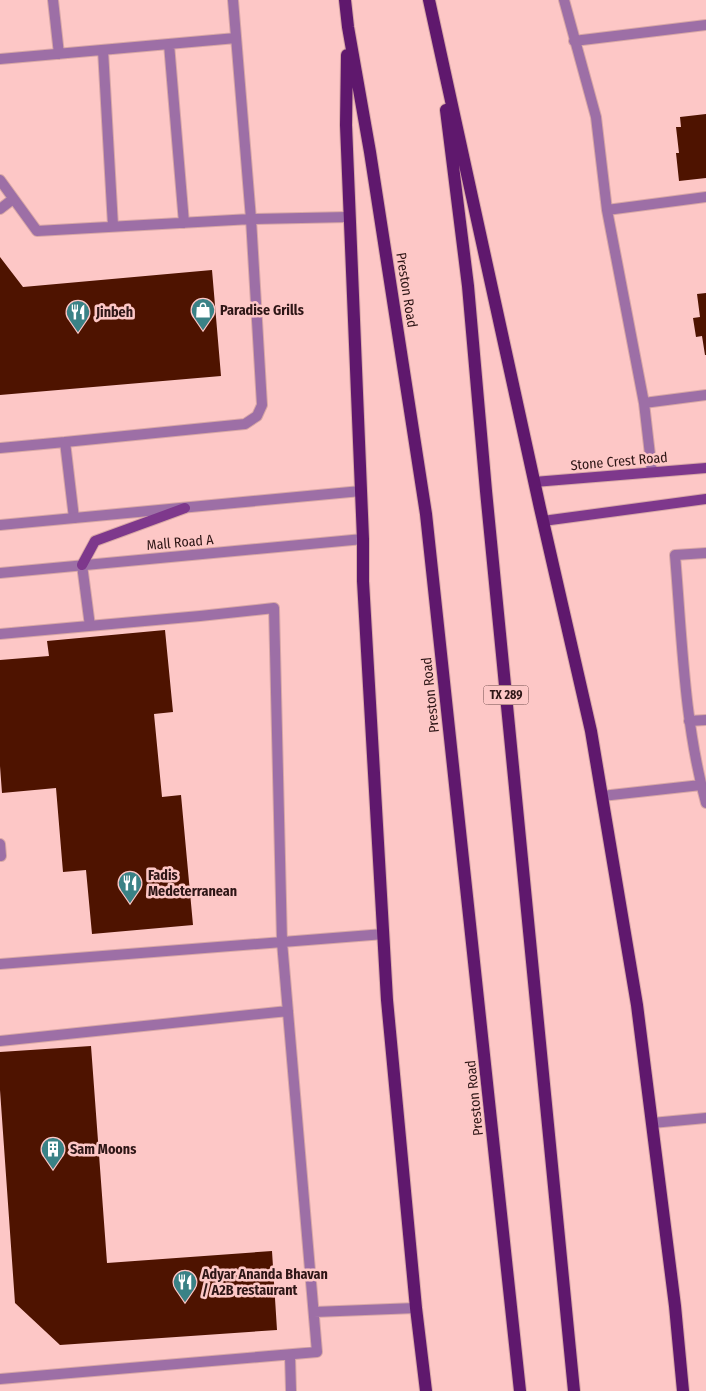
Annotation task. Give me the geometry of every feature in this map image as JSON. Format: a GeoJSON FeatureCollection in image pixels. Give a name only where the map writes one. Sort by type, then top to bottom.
{"type":"FeatureCollection","features":[{"type":"Feature","properties":{"kind":"main road","name":"Preston Road"},"geometry":{"type":"LineString","coordinates":[[345,0],[426,514],[520,1391]]}},
{"type":"Feature","properties":{"kind":"main road"},"geometry":{"type":"LineString","coordinates":[[429,0],[534,482],[591,731],[637,1005],[674,1297],[683,1391]]}},
{"type":"Feature","properties":{"kind":"main road","name":"TX 289"},"geometry":{"type":"LineString","coordinates":[[429,0],[439,57],[468,286],[486,491],[574,1391]]}},
{"type":"Feature","properties":{"kind":"main road"},"geometry":{"type":"LineString","coordinates":[[348,27],[346,125],[363,539],[363,581],[387,1000],[416,1308],[426,1391]]}},
{"type":"Feature","properties":{"kind":"street"},"geometry":{"type":"LineString","coordinates":[[53,0],[59,54]]}},
{"type":"Feature","properties":{"kind":"street"},"geometry":{"type":"LineString","coordinates":[[0,448],[245,424],[257,416],[262,404],[251,219],[233,0]]}},
{"type":"Feature","properties":{"kind":"street"},"geometry":{"type":"LineString","coordinates":[[564,0],[596,117],[607,210],[644,403],[652,472]]}},
{"type":"Feature","properties":{"kind":"street"},"geometry":{"type":"LineString","coordinates":[[574,41],[706,24]]}},
{"type":"Feature","properties":{"kind":"street"},"geometry":{"type":"LineString","coordinates":[[0,59],[236,38]]}},
{"type":"Feature","properties":{"kind":"street"},"geometry":{"type":"LineString","coordinates":[[169,44],[184,223]]}},
{"type":"Feature","properties":{"kind":"street"},"geometry":{"type":"LineString","coordinates":[[103,50],[113,226]]}},
{"type":"Feature","properties":{"kind":"street"},"geometry":{"type":"LineString","coordinates":[[0,180],[37,231],[251,219],[349,217]]}},
{"type":"Feature","properties":{"kind":"street"},"geometry":{"type":"LineString","coordinates":[[607,210],[706,197]]}},
{"type":"Feature","properties":{"kind":"street"},"geometry":{"type":"LineString","coordinates":[[0,208],[14,199]]}},
{"type":"Feature","properties":{"kind":"street"},"geometry":{"type":"LineString","coordinates":[[644,403],[706,396]]}},
{"type":"Feature","properties":{"kind":"street"},"geometry":{"type":"LineString","coordinates":[[65,442],[74,518]]}},
{"type":"Feature","properties":{"kind":"street","name":"Stone Crest Road"},"geometry":{"type":"LineString","coordinates":[[534,482],[706,468]]}},
{"type":"Feature","properties":{"kind":"street"},"geometry":{"type":"LineString","coordinates":[[0,525],[361,490]]}},
{"type":"Feature","properties":{"kind":"street"},"geometry":{"type":"LineString","coordinates":[[544,521],[706,499]]}},
{"type":"Feature","properties":{"kind":"street"},"geometry":{"type":"LineString","coordinates":[[90,626],[82,565],[95,541],[185,508]]}},
{"type":"Feature","properties":{"kind":"street","name":"Mall Road A"},"geometry":{"type":"LineString","coordinates":[[0,573],[363,539]]}},
{"type":"Feature","properties":{"kind":"street"},"geometry":{"type":"LineString","coordinates":[[706,553],[675,555],[689,721],[706,803]]}},
{"type":"Feature","properties":{"kind":"street"},"geometry":{"type":"LineString","coordinates":[[0,634],[274,608],[282,942],[317,1352],[0,1379]]}},
{"type":"Feature","properties":{"kind":"street"},"geometry":{"type":"LineString","coordinates":[[689,721],[706,720]]}},
{"type":"Feature","properties":{"kind":"street"},"geometry":{"type":"LineString","coordinates":[[602,796],[701,785]]}},
{"type":"Feature","properties":{"kind":"street"},"geometry":{"type":"LineString","coordinates":[[0,844],[0,856]]}},
{"type":"Feature","properties":{"kind":"street"},"geometry":{"type":"LineString","coordinates":[[0,964],[384,934]]}},
{"type":"Feature","properties":{"kind":"street"},"geometry":{"type":"LineString","coordinates":[[0,1041],[288,1011]]}},
{"type":"Feature","properties":{"kind":"street"},"geometry":{"type":"LineString","coordinates":[[652,1123],[706,1118]]}},
{"type":"Feature","properties":{"kind":"street"},"geometry":{"type":"LineString","coordinates":[[314,1312],[416,1308]]}},
{"type":"Feature","properties":{"kind":"street"},"geometry":{"type":"LineString","coordinates":[[290,1354],[290,1391]]}},
{"type":"Feature","properties":{"kind":"building"},"geometry":{"type":"Polygon","coordinates":[[[706,114],[706,178],[679,181],[676,153],[679,153],[676,127],[681,127],[680,117],[706,114]]]}},
{"type":"Feature","properties":{"kind":"building"},"geometry":{"type":"Polygon","coordinates":[[[0,257],[23,287],[212,270],[221,376],[0,395],[0,257]]]}},
{"type":"Feature","properties":{"kind":"building"},"geometry":{"type":"Polygon","coordinates":[[[706,293],[705,355],[702,336],[696,337],[693,318],[700,317],[697,294],[706,293]]]}},
{"type":"Feature","properties":{"kind":"building"},"geometry":{"type":"Polygon","coordinates":[[[165,630],[173,712],[154,714],[162,797],[181,795],[193,925],[92,934],[86,870],[63,872],[56,788],[2,793],[0,766],[0,660],[49,656],[47,641],[165,630]]]}},
{"type":"Feature","properties":{"kind":"building","name":"Sam Moons"},"geometry":{"type":"Polygon","coordinates":[[[91,1046],[107,1263],[272,1251],[277,1330],[60,1345],[15,1303],[0,1090],[0,1052],[91,1046]]]}},
{"type":"Feature","properties":{"kind":"place","name":"Paradise Grills"},"geometry":{"type":"Point","coordinates":[203,331]}},
{"type":"Feature","properties":{"kind":"place","name":"Jinbeh"},"geometry":{"type":"Point","coordinates":[78,333]}},
{"type":"Feature","properties":{"kind":"place","name":"Fadis Medeterranean"},"geometry":{"type":"Point","coordinates":[130,904]}},
{"type":"Feature","properties":{"kind":"place","name":"Sam Moons"},"geometry":{"type":"Point","coordinates":[53,1170]}},
{"type":"Feature","properties":{"kind":"place","name":"Adyar Ananda Bhavan / A2B restaurant"},"geometry":{"type":"Point","coordinates":[185,1303]}}]}
